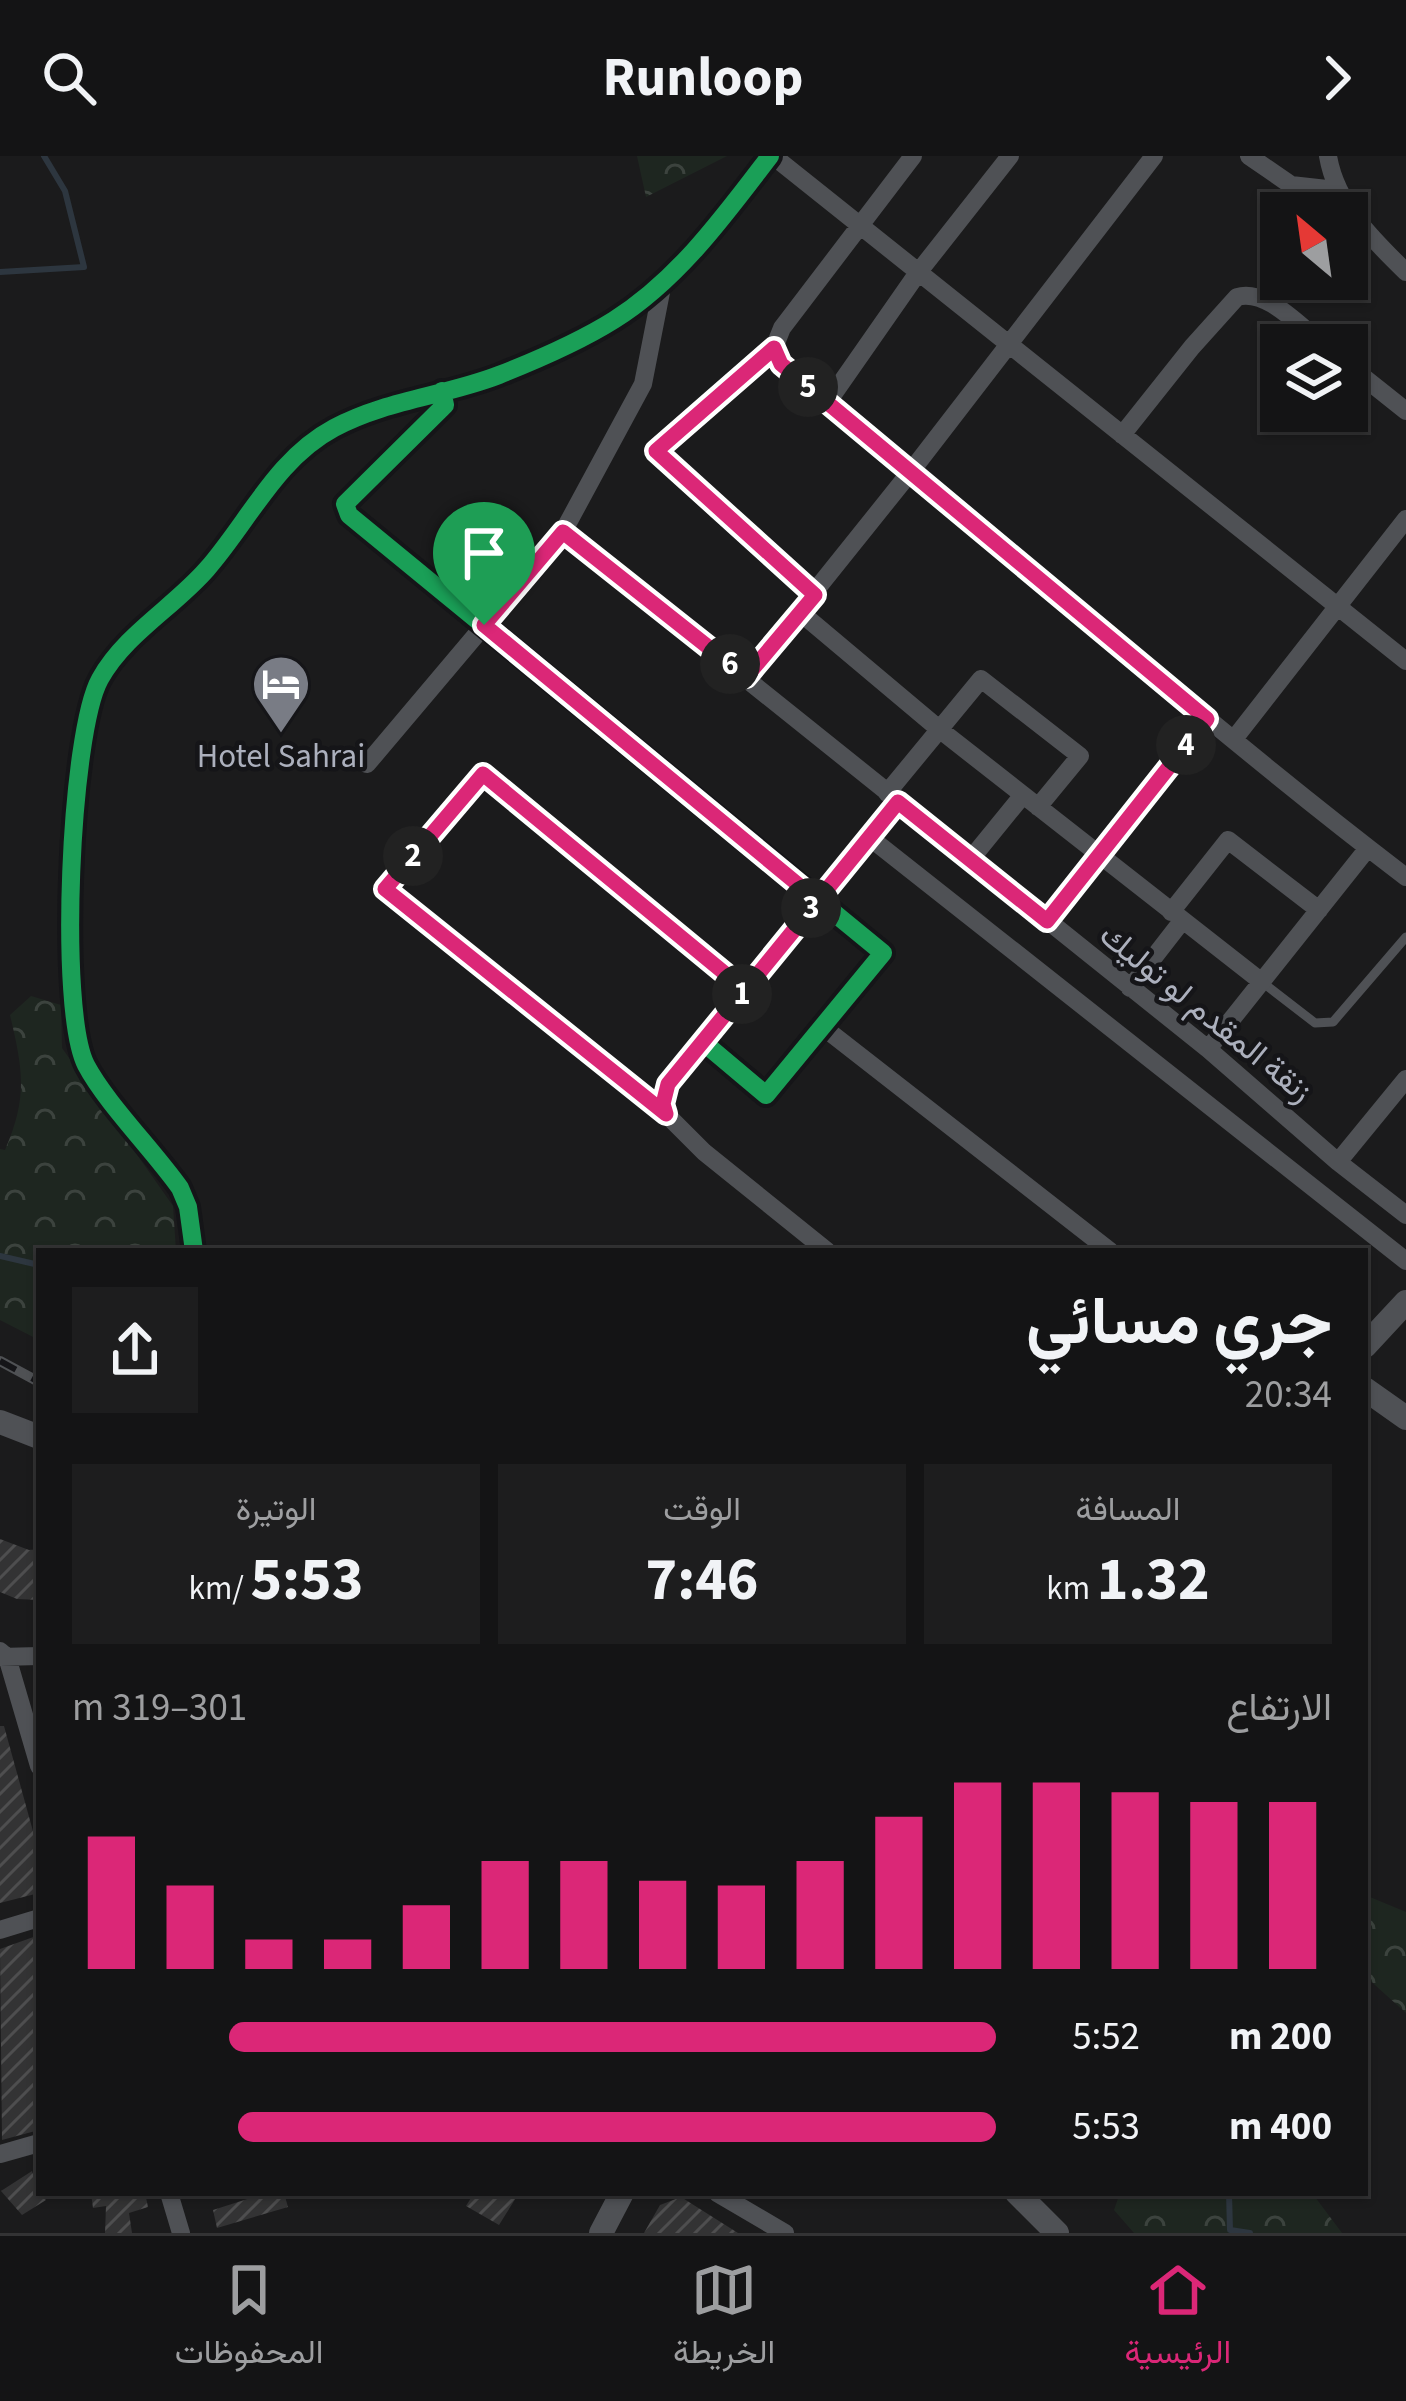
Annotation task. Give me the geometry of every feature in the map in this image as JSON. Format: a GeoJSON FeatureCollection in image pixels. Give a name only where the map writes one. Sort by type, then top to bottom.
{"type":"FeatureCollection","features":[{"type":"Feature","properties":{"kind":"street"},"geometry":{"type":"LineString","coordinates":[[194,1248],[180,1188],[87,1067],[74,1034],[68,962],[87,714],[98,682],[119,651],[208,568],[268,485],[302,450],[333,428],[366,414],[496,376],[614,320],[663,282],[721,221],[772,156],[1406,661]]}},
{"type":"Feature","properties":{"kind":"street"},"geometry":{"type":"LineString","coordinates":[[815,595],[656,451],[774,348],[782,328],[913,156]]}},
{"type":"Feature","properties":{"kind":"street"},"geometry":{"type":"LineString","coordinates":[[827,403],[917,274],[1010,156]]}},
{"type":"Feature","properties":{"kind":"street"},"geometry":{"type":"LineString","coordinates":[[746,677],[913,470],[1154,156]]}},
{"type":"Feature","properties":{"kind":"street"},"geometry":{"type":"LineString","coordinates":[[1249,156],[1291,185],[1336,190]]}},
{"type":"Feature","properties":{"kind":"street"},"geometry":{"type":"LineString","coordinates":[[1328,156],[1336,190],[1378,245],[1406,272]]}},
{"type":"Feature","properties":{"kind":"street"},"geometry":{"type":"LineString","coordinates":[[367,764],[563,532],[643,384],[663,282]]}},
{"type":"Feature","properties":{"kind":"street"},"geometry":{"type":"LineString","coordinates":[[1122,436],[1192,346],[1238,297],[1263,298],[1297,324]]}},
{"type":"Feature","properties":{"kind":"street"},"geometry":{"type":"LineString","coordinates":[[774,348],[781,364],[827,403],[1207,719],[1406,877]]}},
{"type":"Feature","properties":{"kind":"street"},"geometry":{"type":"LineString","coordinates":[[1368,381],[1406,411]]}},
{"type":"Feature","properties":{"kind":"street"},"geometry":{"type":"LineString","coordinates":[[442,391],[446,405],[344,504],[357,524],[883,953],[766,1095],[703,1042]]}},
{"type":"Feature","properties":{"kind":"street"},"geometry":{"type":"LineString","coordinates":[[1234,739],[1406,519]]}},
{"type":"Feature","properties":{"kind":"street","name":"زنقة المقدم لو توليك"},"geometry":{"type":"LineString","coordinates":[[563,532],[1208,1049],[1406,1215]]}},
{"type":"Feature","properties":{"kind":"street"},"geometry":{"type":"LineString","coordinates":[[801,613],[940,729],[1262,982]]}},
{"type":"Feature","properties":{"kind":"street"},"geometry":{"type":"LineString","coordinates":[[666,1114],[663,1104],[668,1084],[869,838],[892,797],[981,679],[1080,756],[970,860]]}},
{"type":"Feature","properties":{"kind":"street"},"geometry":{"type":"LineString","coordinates":[[1047,921],[1207,719]]}},
{"type":"Feature","properties":{"kind":"street"},"geometry":{"type":"LineString","coordinates":[[745,990],[483,774],[385,889],[666,1114],[704,1152],[823,1248]]}},
{"type":"Feature","properties":{"kind":"street"},"geometry":{"type":"LineString","coordinates":[[869,838],[1406,1262]]}},
{"type":"Feature","properties":{"kind":"street"},"geometry":{"type":"LineString","coordinates":[[1130,988],[1228,840],[1319,910]]}},
{"type":"Feature","properties":{"kind":"street"},"geometry":{"type":"LineString","coordinates":[[1208,1049],[1368,848]]}},
{"type":"Feature","properties":{"kind":"street"},"geometry":{"type":"LineString","coordinates":[[823,1027],[1106,1248]]}},
{"type":"Feature","properties":{"kind":"street"},"geometry":{"type":"LineString","coordinates":[[1338,1162],[1406,1079]]}},
{"type":"Feature","properties":{"kind":"street"},"geometry":{"type":"LineString","coordinates":[[1368,1340],[1406,1302]]}},
{"type":"Feature","properties":{"kind":"street"},"geometry":{"type":"LineString","coordinates":[[1368,1391],[1406,1418]]}},
{"type":"Feature","properties":{"kind":"street"},"geometry":{"type":"LineString","coordinates":[[0,1422],[36,1435]]}},
{"type":"Feature","properties":{"kind":"street"},"geometry":{"type":"LineString","coordinates":[[36,1656],[2,1655],[36,1757]]}},
{"type":"Feature","properties":{"kind":"street"},"geometry":{"type":"LineString","coordinates":[[0,1930],[36,1919]]}},
{"type":"Feature","properties":{"kind":"street"},"geometry":{"type":"LineString","coordinates":[[0,2155],[36,2144]]}},
{"type":"Feature","properties":{"kind":"street"},"geometry":{"type":"LineString","coordinates":[[601,2233],[620,2196]]}},
{"type":"Feature","properties":{"kind":"street"},"geometry":{"type":"LineString","coordinates":[[722,2196],[785,2233]]}},
{"type":"Feature","properties":{"kind":"street"},"geometry":{"type":"LineString","coordinates":[[1020,2196],[1057,2233]]}},
{"type":"Feature","properties":{"kind":"street"},"geometry":{"type":"LineString","coordinates":[[170,2197],[181,2233]]}},
{"type":"Feature","properties":{"kind":"lane"},"geometry":{"type":"LineString","coordinates":[[1262,982],[1315,1023],[1333,1022],[1406,937]]}},
{"type":"Feature","properties":{"kind":"green space"},"geometry":{"type":"Polygon","coordinates":[[[637,156],[727,156],[646,197],[637,156]]]}},
{"type":"Feature","properties":{"kind":"green space"},"geometry":{"type":"Polygon","coordinates":[[[31,996],[61,1005],[62,1048],[173,1206],[176,1248],[36,1248],[36,1338],[0,1320],[0,1149],[5,1150],[12,1131],[21,1083],[10,1015],[31,996]]]}},
{"type":"Feature","properties":{"kind":"green space"},"geometry":{"type":"Polygon","coordinates":[[[1368,1896],[1406,1912],[1406,2013],[1368,1979],[1368,1896]]]}},
{"type":"Feature","properties":{"kind":"green space"},"geometry":{"type":"Polygon","coordinates":[[[1119,2196],[1314,2196],[1342,2233],[1134,2233],[1114,2210],[1119,2196]]]}},
{"type":"Feature","properties":{"kind":"building"},"geometry":{"type":"Polygon","coordinates":[[[0,1539],[36,1549],[36,1600],[0,1592],[0,1539]]]}},
{"type":"Feature","properties":{"kind":"building"},"geometry":{"type":"Polygon","coordinates":[[[0,1726],[4,1726],[36,1842],[36,1894],[0,1903],[0,1726]]]}},
{"type":"Feature","properties":{"kind":"building"},"geometry":{"type":"Polygon","coordinates":[[[36,1936],[36,2131],[2,2140],[0,1949],[36,1936]]]}},
{"type":"Feature","properties":{"kind":"building"},"geometry":{"type":"Polygon","coordinates":[[[32,2171],[36,2196],[46,2200],[22,2215],[1,2191],[32,2171]]]}},
{"type":"Feature","properties":{"kind":"building"},"geometry":{"type":"Polygon","coordinates":[[[91,2196],[146,2196],[148,2207],[129,2213],[132,2233],[105,2233],[106,2206],[93,2208],[91,2196]]]}},
{"type":"Feature","properties":{"kind":"building"},"geometry":{"type":"Polygon","coordinates":[[[257,2196],[285,2196],[288,2207],[217,2228],[213,2210],[257,2196]]]}},
{"type":"Feature","properties":{"kind":"building"},"geometry":{"type":"Polygon","coordinates":[[[472,2196],[517,2196],[499,2225],[466,2206],[472,2196]]]}},
{"type":"Feature","properties":{"kind":"building"},"geometry":{"type":"Polygon","coordinates":[[[681,2197],[738,2233],[644,2233],[660,2205],[681,2197]]]}},
{"type":"Feature","properties":{"kind":"waterway"},"geometry":{"type":"LineString","coordinates":[[0,272],[84,267],[65,191],[44,156]]}},
{"type":"Feature","properties":{"kind":"waterway"},"geometry":{"type":"LineString","coordinates":[[0,1256],[36,1264]]}},
{"type":"Feature","properties":{"kind":"waterway"},"geometry":{"type":"LineString","coordinates":[[1229,2196],[1230,2230],[1250,2233]]}},
{"type":"Feature","properties":{"kind":"railway"},"geometry":{"type":"LineString","coordinates":[[0,1361],[36,1380]]}},
{"type":"Feature","properties":{"kind":"cycle path"},"geometry":{"type":"LineString","coordinates":[[194,1248],[188,1207],[180,1188],[95,1080],[77,1035],[70,933],[75,810],[81,754],[100,679],[136,634],[207,569],[279,474],[314,441],[374,411],[513,369],[614,320],[680,266],[770,156]]}},
{"type":"Feature","properties":{"kind":"cycle path"},"geometry":{"type":"LineString","coordinates":[[442,391],[445,405],[345,504],[349,515],[883,953],[766,1095],[703,1042]]}},
{"type":"Feature","properties":{"kind":"place","name":"Hotel Sahrai"},"geometry":{"type":"Point","coordinates":[281,735]}},
{"type":"Feature","properties":{"kind":"route"},"geometry":{"type":"LineString","coordinates":[[484,625],[563,532],[746,677],[815,595],[656,451],[774,348],[781,364],[1207,719],[1047,921],[898,802],[745,990],[483,774],[385,889],[666,1114],[663,1095],[668,1084],[818,901],[484,625]]}}]}
